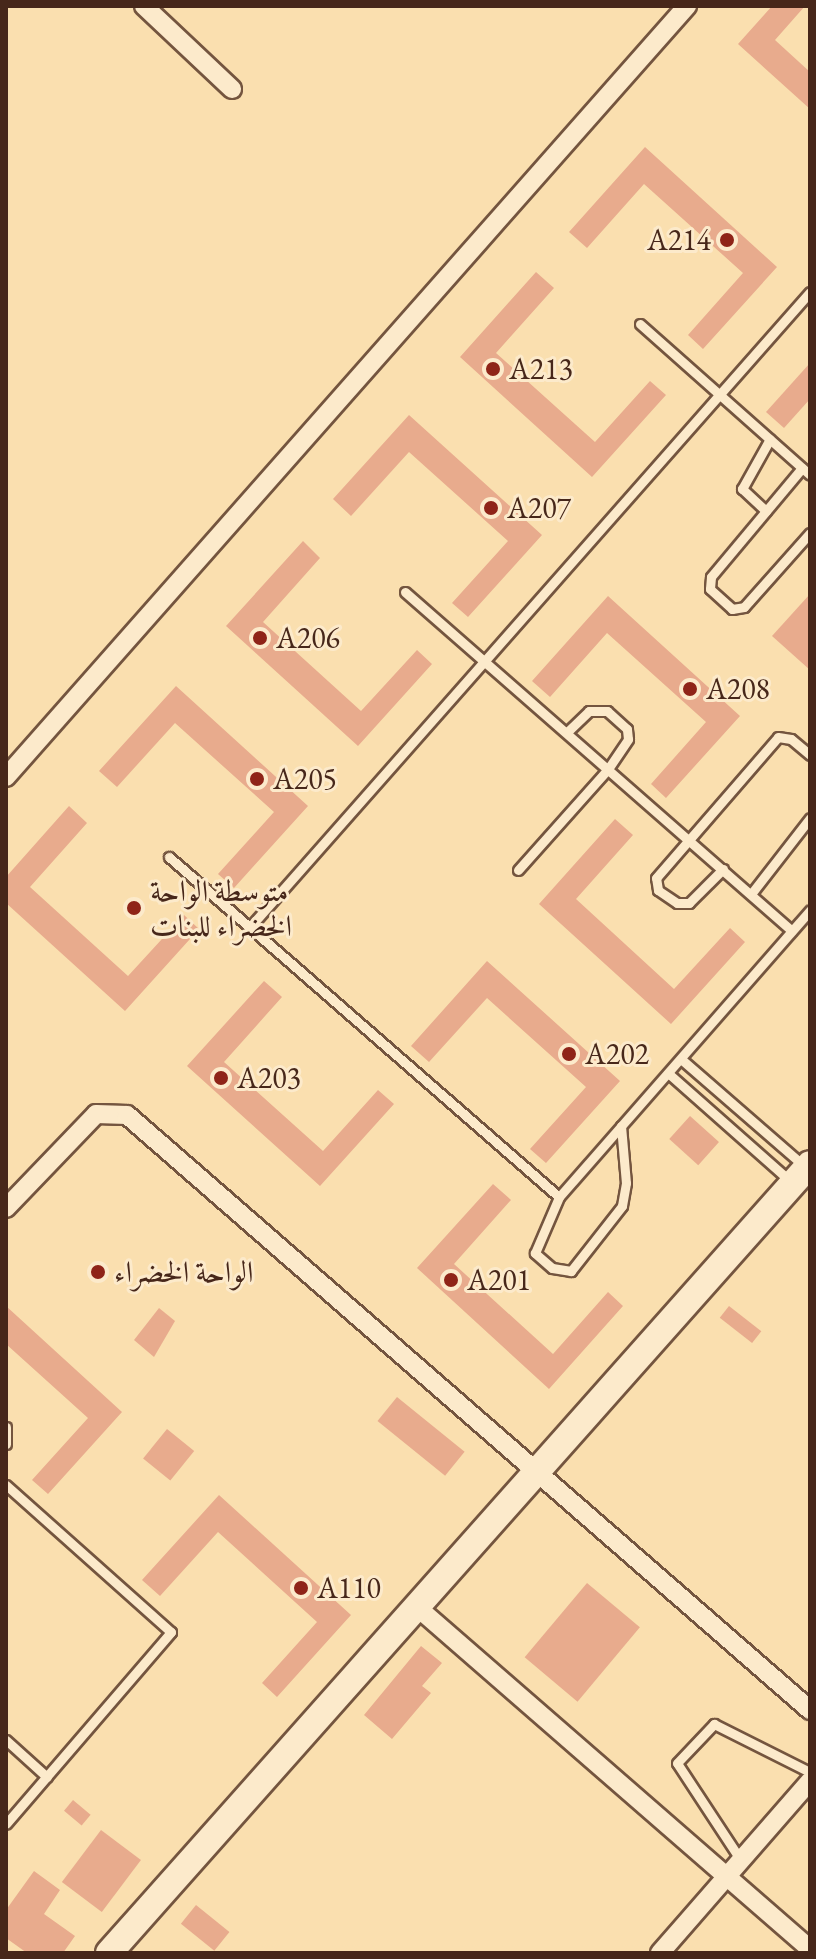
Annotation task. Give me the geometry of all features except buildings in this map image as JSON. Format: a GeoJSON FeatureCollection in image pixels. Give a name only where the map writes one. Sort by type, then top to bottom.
{"type":"FeatureCollection","features":[{"type":"Feature","properties":{"kind":"street"},"geometry":{"type":"LineString","coordinates":[[144,6],[232,89]]}},
{"type":"Feature","properties":{"kind":"street"},"geometry":{"type":"LineString","coordinates":[[6,777],[687,6]]}},
{"type":"Feature","properties":{"kind":"street"},"geometry":{"type":"LineString","coordinates":[[6,1208],[96,1114],[127,1115],[810,1710]]}},
{"type":"Feature","properties":{"kind":"street"},"geometry":{"type":"LineString","coordinates":[[109,1953],[536,1470],[804,1175]]}},
{"type":"Feature","properties":{"kind":"street"},"geometry":{"type":"LineString","coordinates":[[417,1607],[810,1949]]}},
{"type":"Feature","properties":{"kind":"street"},"geometry":{"type":"LineString","coordinates":[[660,1953],[810,1781]]}},
{"type":"Feature","properties":{"kind":"lane"},"geometry":{"type":"LineString","coordinates":[[249,928],[810,292]]}},
{"type":"Feature","properties":{"kind":"lane"},"geometry":{"type":"LineString","coordinates":[[640,324],[808,472],[766,511],[711,577],[710,589],[732,609],[744,607],[810,533]]}},
{"type":"Feature","properties":{"kind":"lane"},"geometry":{"type":"LineString","coordinates":[[766,511],[742,489],[770,439]]}},
{"type":"Feature","properties":{"kind":"lane"},"geometry":{"type":"LineString","coordinates":[[405,592],[792,931]]}},
{"type":"Feature","properties":{"kind":"lane"},"geometry":{"type":"LineString","coordinates":[[518,870],[608,769],[628,739],[627,729],[607,711],[589,711],[567,732]]}},
{"type":"Feature","properties":{"kind":"lane"},"geometry":{"type":"LineString","coordinates":[[723,869],[689,903],[677,903],[658,890],[656,878],[778,737],[791,739],[810,755]]}},
{"type":"Feature","properties":{"kind":"lane"},"geometry":{"type":"LineString","coordinates":[[751,894],[810,818]]}},
{"type":"Feature","properties":{"kind":"lane"},"geometry":{"type":"LineString","coordinates":[[169,857],[559,1197]]}},
{"type":"Feature","properties":{"kind":"lane"},"geometry":{"type":"LineString","coordinates":[[621,1126],[626,1183],[622,1206],[571,1271],[552,1268],[535,1253],[559,1197],[621,1126],[681,1059],[810,910]]}},
{"type":"Feature","properties":{"kind":"lane"},"geometry":{"type":"LineString","coordinates":[[681,1059],[804,1175]]}},
{"type":"Feature","properties":{"kind":"lane"},"geometry":{"type":"LineString","coordinates":[[668,1073],[804,1175]]}},
{"type":"Feature","properties":{"kind":"lane"},"geometry":{"type":"LineString","coordinates":[[6,1427],[6,1444]]}},
{"type":"Feature","properties":{"kind":"lane"},"geometry":{"type":"LineString","coordinates":[[6,1485],[171,1632],[6,1824]]}},
{"type":"Feature","properties":{"kind":"lane"},"geometry":{"type":"LineString","coordinates":[[742,1862],[677,1763],[714,1724],[810,1772]]}},
{"type":"Feature","properties":{"kind":"lane"},"geometry":{"type":"LineString","coordinates":[[6,1740],[47,1777]]}},
{"type":"Feature","properties":{"kind":"place","name":"A214"},"geometry":{"type":"Point","coordinates":[727,240]}},
{"type":"Feature","properties":{"kind":"place","name":"A213"},"geometry":{"type":"Point","coordinates":[493,369]}},
{"type":"Feature","properties":{"kind":"place","name":"A207"},"geometry":{"type":"Point","coordinates":[491,508]}},
{"type":"Feature","properties":{"kind":"place","name":"A206"},"geometry":{"type":"Point","coordinates":[260,638]}},
{"type":"Feature","properties":{"kind":"place","name":"A208"},"geometry":{"type":"Point","coordinates":[690,689]}},
{"type":"Feature","properties":{"kind":"place","name":"A205"},"geometry":{"type":"Point","coordinates":[257,779]}},
{"type":"Feature","properties":{"kind":"place","name":"متوسطة الواحة الخضراء للبنات"},"geometry":{"type":"Point","coordinates":[134,908]}},
{"type":"Feature","properties":{"kind":"place","name":"A202"},"geometry":{"type":"Point","coordinates":[569,1054]}},
{"type":"Feature","properties":{"kind":"place","name":"A203"},"geometry":{"type":"Point","coordinates":[221,1078]}},
{"type":"Feature","properties":{"kind":"place","name":"الواحة الخضراء"},"geometry":{"type":"Point","coordinates":[98,1272]}},
{"type":"Feature","properties":{"kind":"place","name":"A201"},"geometry":{"type":"Point","coordinates":[451,1280]}},
{"type":"Feature","properties":{"kind":"place","name":"A110"},"geometry":{"type":"Point","coordinates":[301,1588]}}]}
